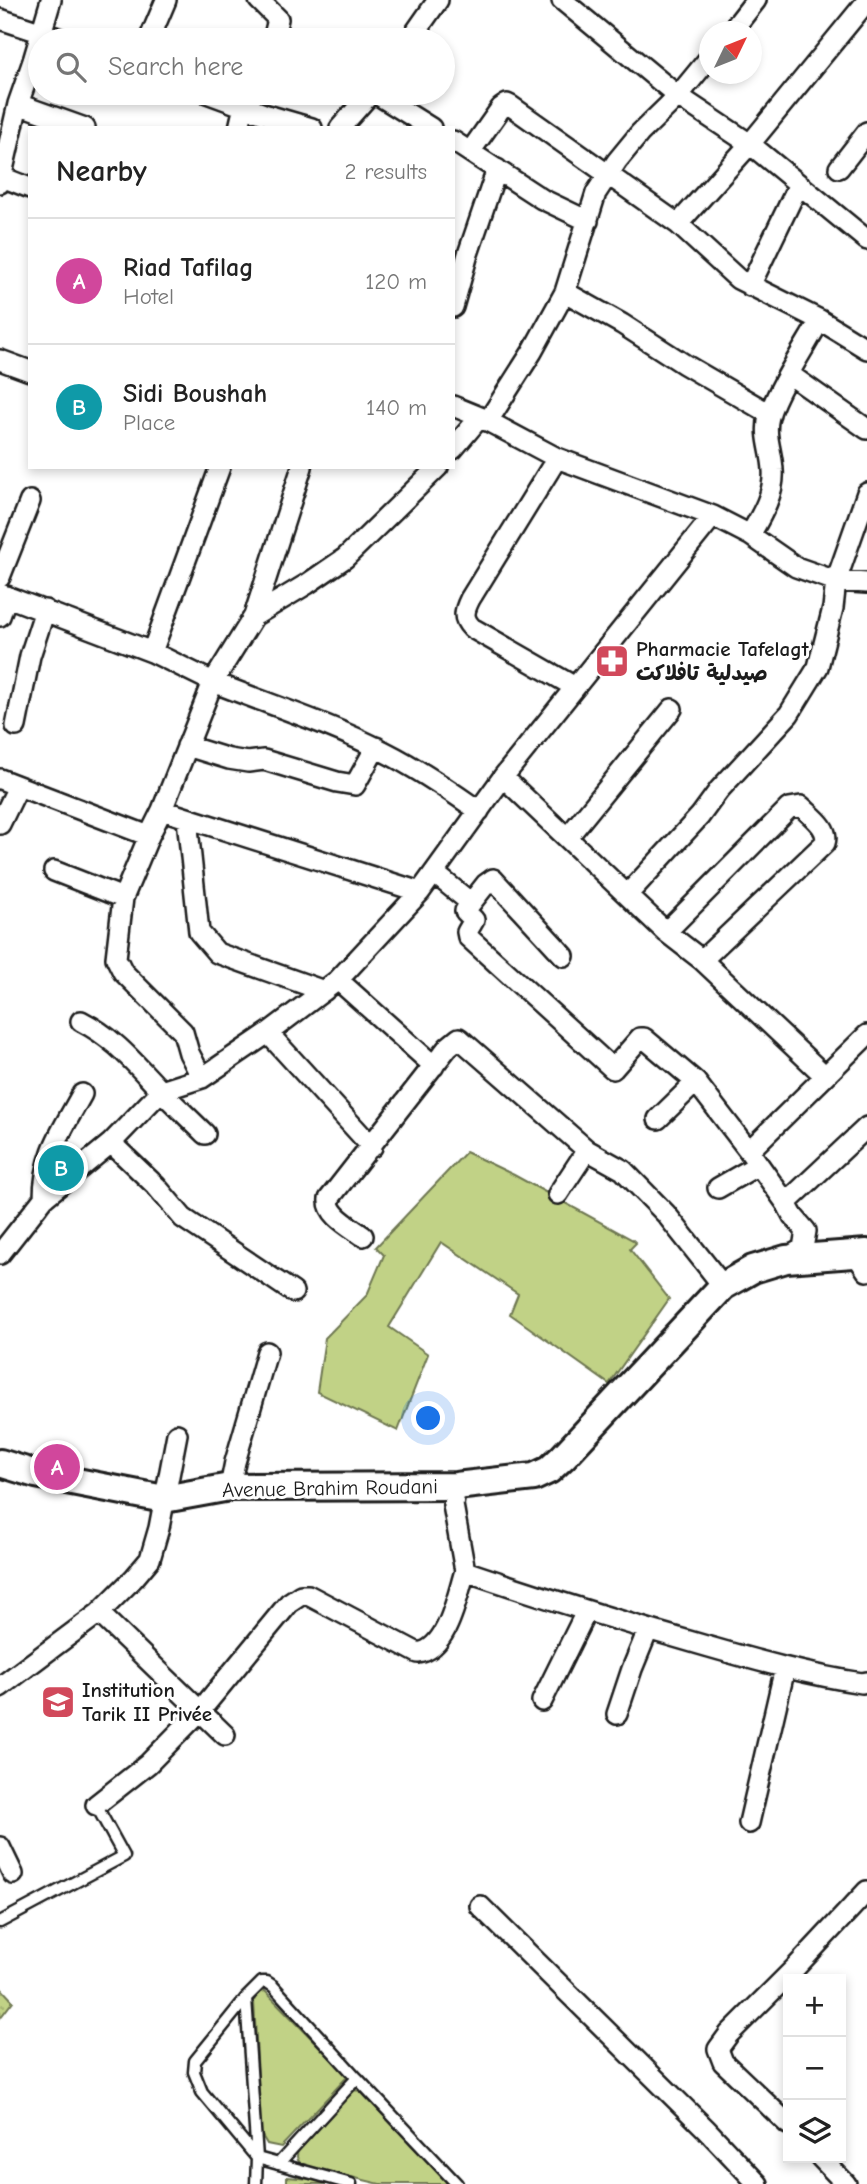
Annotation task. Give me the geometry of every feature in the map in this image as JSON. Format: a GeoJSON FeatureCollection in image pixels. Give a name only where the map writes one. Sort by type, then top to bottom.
{"type":"FeatureCollection","features":[{"type":"Feature","properties":{"kind":"street"},"geometry":{"type":"LineString","coordinates":[[43,28],[51,0]]}},
{"type":"Feature","properties":{"kind":"street"},"geometry":{"type":"LineString","coordinates":[[154,28],[166,0]]}},
{"type":"Feature","properties":{"kind":"street"},"geometry":{"type":"LineString","coordinates":[[259,0],[278,19],[276,28]]}},
{"type":"Feature","properties":{"kind":"street"},"geometry":{"type":"LineString","coordinates":[[418,28],[438,0]]}},
{"type":"Feature","properties":{"kind":"street"},"geometry":{"type":"LineString","coordinates":[[562,0],[678,96],[750,144],[867,240]]}},
{"type":"Feature","properties":{"kind":"street"},"geometry":{"type":"LineString","coordinates":[[739,21],[755,1]]}},
{"type":"Feature","properties":{"kind":"street"},"geometry":{"type":"LineString","coordinates":[[678,224],[750,144],[867,1]]}},
{"type":"Feature","properties":{"kind":"street"},"geometry":{"type":"LineString","coordinates":[[0,19],[28,28]]}},
{"type":"Feature","properties":{"kind":"street"},"geometry":{"type":"LineString","coordinates":[[455,447],[484,419],[532,352],[565,292],[596,193],[608,174],[640,133],[678,96],[699,70]]}},
{"type":"Feature","properties":{"kind":"street"},"geometry":{"type":"LineString","coordinates":[[28,74],[5,136],[1,180],[28,187]]}},
{"type":"Feature","properties":{"kind":"street"},"geometry":{"type":"LineString","coordinates":[[18,104],[79,126]]}},
{"type":"Feature","properties":{"kind":"street"},"geometry":{"type":"LineString","coordinates":[[588,221],[542,199],[462,147],[507,104],[678,224],[738,279],[820,320],[867,349]]}},
{"type":"Feature","properties":{"kind":"street"},"geometry":{"type":"LineString","coordinates":[[240,126],[247,105]]}},
{"type":"Feature","properties":{"kind":"street"},"geometry":{"type":"LineString","coordinates":[[255,105],[264,114],[305,126]]}},
{"type":"Feature","properties":{"kind":"street"},"geometry":{"type":"LineString","coordinates":[[342,126],[362,105]]}},
{"type":"Feature","properties":{"kind":"street"},"geometry":{"type":"LineString","coordinates":[[393,105],[428,126]]}},
{"type":"Feature","properties":{"kind":"street"},"geometry":{"type":"LineString","coordinates":[[839,168],[867,132]]}},
{"type":"Feature","properties":{"kind":"street"},"geometry":{"type":"LineString","coordinates":[[455,293],[461,252],[497,169]]}},
{"type":"Feature","properties":{"kind":"street"},"geometry":{"type":"LineString","coordinates":[[750,286],[799,184]]}},
{"type":"Feature","properties":{"kind":"street"},"geometry":{"type":"LineString","coordinates":[[565,292],[770,414]]}},
{"type":"Feature","properties":{"kind":"street"},"geometry":{"type":"LineString","coordinates":[[750,535],[764,510],[774,472],[766,433],[770,414],[820,320]]}},
{"type":"Feature","properties":{"kind":"street"},"geometry":{"type":"LineString","coordinates":[[0,360],[28,370]]}},
{"type":"Feature","properties":{"kind":"street"},"geometry":{"type":"LineString","coordinates":[[789,374],[867,429]]}},
{"type":"Feature","properties":{"kind":"street"},"geometry":{"type":"LineString","coordinates":[[455,407],[484,419],[557,458],[713,516],[750,535],[796,567],[836,581],[867,583]]}},
{"type":"Feature","properties":{"kind":"street"},"geometry":{"type":"LineString","coordinates":[[557,458],[470,598],[464,617],[472,628],[575,687]]}},
{"type":"Feature","properties":{"kind":"street"},"geometry":{"type":"LineString","coordinates":[[152,652],[219,469]]}},
{"type":"Feature","properties":{"kind":"street"},"geometry":{"type":"LineString","coordinates":[[202,1079],[188,1053],[183,1032],[123,972],[116,958],[123,898],[162,810],[213,682],[254,616],[301,469]]}},
{"type":"Feature","properties":{"kind":"street"},"geometry":{"type":"LineString","coordinates":[[254,616],[345,558],[436,469]]}},
{"type":"Feature","properties":{"kind":"street"},"geometry":{"type":"LineString","coordinates":[[627,895],[701,816],[719,790],[789,714],[818,667],[833,608],[836,581],[867,493]]}},
{"type":"Feature","properties":{"kind":"street"},"geometry":{"type":"LineString","coordinates":[[0,577],[30,501]]}},
{"type":"Feature","properties":{"kind":"street"},"geometry":{"type":"LineString","coordinates":[[0,1254],[44,1198],[111,1143],[162,1091],[202,1079],[331,986],[419,892],[503,777],[713,516]]}},
{"type":"Feature","properties":{"kind":"street"},"geometry":{"type":"LineString","coordinates":[[0,616],[4,595],[152,652],[213,682],[376,747],[436,780],[479,811]]}},
{"type":"Feature","properties":{"kind":"street"},"geometry":{"type":"LineString","coordinates":[[16,726],[30,656],[45,610]]}},
{"type":"Feature","properties":{"kind":"street"},"geometry":{"type":"LineString","coordinates":[[567,838],[673,709]]}},
{"type":"Feature","properties":{"kind":"street"},"geometry":{"type":"LineString","coordinates":[[187,746],[229,760],[264,760],[355,785],[376,747]]}},
{"type":"Feature","properties":{"kind":"street"},"geometry":{"type":"LineString","coordinates":[[503,777],[666,932],[702,960],[825,1076]]}},
{"type":"Feature","properties":{"kind":"street"},"geometry":{"type":"LineString","coordinates":[[0,824],[9,783],[149,836]]}},
{"type":"Feature","properties":{"kind":"street"},"geometry":{"type":"LineString","coordinates":[[666,932],[789,808],[801,806],[825,830],[825,843],[702,960]]}},
{"type":"Feature","properties":{"kind":"street"},"geometry":{"type":"LineString","coordinates":[[162,810],[419,892]]}},
{"type":"Feature","properties":{"kind":"street"},"geometry":{"type":"LineString","coordinates":[[187,819],[199,932],[205,941],[217,953],[331,986],[433,1066]]}},
{"type":"Feature","properties":{"kind":"street"},"geometry":{"type":"LineString","coordinates":[[54,871],[123,898]]}},
{"type":"Feature","properties":{"kind":"street"},"geometry":{"type":"LineString","coordinates":[[434,873],[471,903]]}},
{"type":"Feature","properties":{"kind":"street"},"geometry":{"type":"LineString","coordinates":[[564,956],[493,879],[465,911],[474,920],[467,932],[468,937],[613,1069],[640,1038],[644,1038],[696,1082],[806,1231],[803,1248],[786,1259]]}},
{"type":"Feature","properties":{"kind":"street"},"geometry":{"type":"LineString","coordinates":[[81,1021],[102,1032],[122,1048],[205,1134]]}},
{"type":"Feature","properties":{"kind":"street"},"geometry":{"type":"LineString","coordinates":[[268,1033],[372,1147]]}},
{"type":"Feature","properties":{"kind":"street"},"geometry":{"type":"LineString","coordinates":[[718,1188],[753,1158],[825,1076],[867,1035]]}},
{"type":"Feature","properties":{"kind":"street"},"geometry":{"type":"LineString","coordinates":[[363,1236],[331,1211],[328,1203],[336,1189],[372,1147],[433,1066],[459,1038],[587,1150],[623,1170],[666,1214],[723,1286]]}},
{"type":"Feature","properties":{"kind":"street"},"geometry":{"type":"LineString","coordinates":[[658,1119],[696,1082]]}},
{"type":"Feature","properties":{"kind":"street"},"geometry":{"type":"LineString","coordinates":[[44,1198],[44,1181],[50,1156],[82,1094]]}},
{"type":"Feature","properties":{"kind":"street"},"geometry":{"type":"LineString","coordinates":[[786,1203],[867,1127]]}},
{"type":"Feature","properties":{"kind":"street"},"geometry":{"type":"LineString","coordinates":[[111,1143],[156,1186],[183,1218],[293,1292]]}},
{"type":"Feature","properties":{"kind":"street"},"geometry":{"type":"LineString","coordinates":[[558,1194],[587,1150]]}},
{"type":"Feature","properties":{"kind":"street","name":"Avenue Brahim Roudani"},"geometry":{"type":"LineString","coordinates":[[0,1462],[36,1475],[164,1499],[230,1487],[456,1486],[534,1478],[549,1470],[723,1286],[754,1269],[786,1259],[863,1259]]}},
{"type":"Feature","properties":{"kind":"street"},"geometry":{"type":"LineString","coordinates":[[230,1487],[267,1352]]}},
{"type":"Feature","properties":{"kind":"street"},"geometry":{"type":"LineString","coordinates":[[0,1688],[99,1613],[150,1559],[159,1528],[177,1434]]}},
{"type":"Feature","properties":{"kind":"street"},"geometry":{"type":"LineString","coordinates":[[96,1805],[148,1764],[200,1711],[289,1603],[300,1595],[308,1595],[418,1653],[434,1647],[443,1636],[465,1571],[453,1505],[456,1486]]}},
{"type":"Feature","properties":{"kind":"street"},"geometry":{"type":"LineString","coordinates":[[465,1571],[586,1612],[785,1668],[833,1679],[867,1682]]}},
{"type":"Feature","properties":{"kind":"street"},"geometry":{"type":"LineString","coordinates":[[542,1701],[586,1612]]}},
{"type":"Feature","properties":{"kind":"street"},"geometry":{"type":"LineString","coordinates":[[99,1613],[225,1735]]}},
{"type":"Feature","properties":{"kind":"street"},"geometry":{"type":"LineString","coordinates":[[617,1714],[648,1630]]}},
{"type":"Feature","properties":{"kind":"street"},"geometry":{"type":"LineString","coordinates":[[749,1823],[785,1668]]}},
{"type":"Feature","properties":{"kind":"street"},"geometry":{"type":"LineString","coordinates":[[0,1847],[13,1874]]}},
{"type":"Feature","properties":{"kind":"street"},"geometry":{"type":"LineString","coordinates":[[783,2119],[723,2062],[718,2049],[729,2034],[867,1891]]}},
{"type":"Feature","properties":{"kind":"street"},"geometry":{"type":"LineString","coordinates":[[480,1906],[706,2129],[758,2184]]}},
{"type":"Feature","properties":{"kind":"street"},"geometry":{"type":"LineString","coordinates":[[826,2163],[846,2184]]}},
{"type":"Feature","properties":{"kind":"lane"},"geometry":{"type":"LineString","coordinates":[[0,1922],[124,1856],[96,1805]]}},
{"type":"Feature","properties":{"kind":"lane"},"geometry":{"type":"LineString","coordinates":[[351,2184],[257,2158],[202,2092],[194,2072],[195,2061],[262,1982],[268,1982],[457,2184]]}},
{"type":"Feature","properties":{"kind":"lane"},"geometry":{"type":"LineString","coordinates":[[246,1998],[257,2158],[256,2184]]}},
{"type":"Feature","properties":{"kind":"lane"},"geometry":{"type":"LineString","coordinates":[[278,2164],[357,2078]]}},
{"type":"Feature","properties":{"kind":"green space"},"geometry":{"type":"Polygon","coordinates":[[[466,1152],[633,1240],[636,1243],[630,1249],[669,1299],[609,1384],[510,1314],[518,1294],[441,1242],[389,1327],[428,1354],[398,1431],[317,1392],[325,1338],[367,1295],[384,1255],[376,1247],[466,1152]]]}},
{"type":"Feature","properties":{"kind":"green space"},"geometry":{"type":"Polygon","coordinates":[[[0,1987],[13,2001],[0,2018],[0,1987]]]}},
{"type":"Feature","properties":{"kind":"green space"},"geometry":{"type":"Polygon","coordinates":[[[265,1991],[348,2076],[281,2147],[267,2144],[261,2134],[254,2001],[258,1994],[265,1991]]]}},
{"type":"Feature","properties":{"kind":"green space"},"geometry":{"type":"Polygon","coordinates":[[[353,2090],[360,2091],[449,2184],[380,2184],[302,2165],[297,2157],[299,2148],[353,2090]]]}},
{"type":"Feature","properties":{"kind":"green space"},"geometry":{"type":"Polygon","coordinates":[[[287,2177],[322,2180],[342,2184],[287,2184],[287,2177]]]}},
{"type":"Feature","properties":{"kind":"place","name":"Pharmacie Tafelagt صيدلية تافلاكت"},"geometry":{"type":"Point","coordinates":[612,661]}},
{"type":"Feature","properties":{"kind":"place","name":"Sidi Boushah"},"geometry":{"type":"Point","coordinates":[61,1168]}},
{"type":"Feature","properties":{"kind":"place","name":"Riad Tafilag"},"geometry":{"type":"Point","coordinates":[57,1467]}},
{"type":"Feature","properties":{"kind":"place","name":"Institution Tarik II Privée"},"geometry":{"type":"Point","coordinates":[58,1702]}}]}
